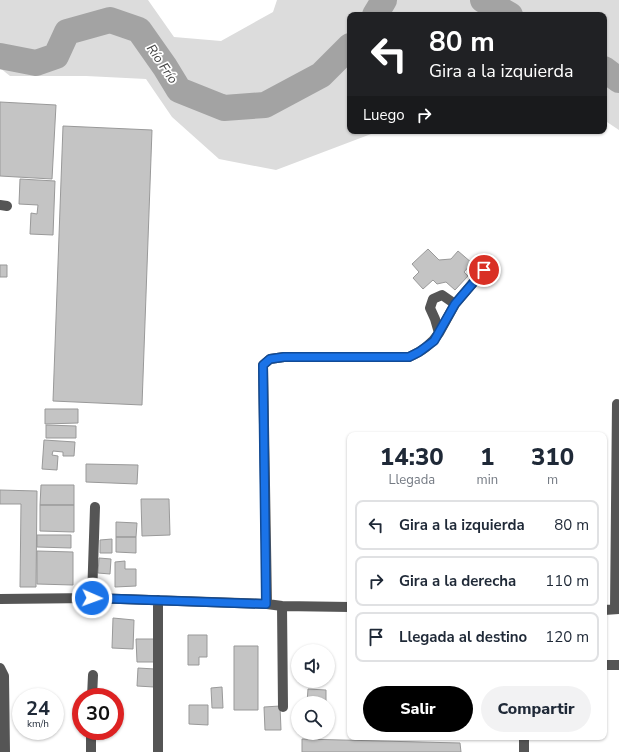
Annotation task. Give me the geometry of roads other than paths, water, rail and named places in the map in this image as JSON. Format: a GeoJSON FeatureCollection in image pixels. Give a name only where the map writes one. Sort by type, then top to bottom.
{"type":"FeatureCollection","features":[{"type":"Feature","properties":{"kind":"street"},"geometry":{"type":"LineString","coordinates":[[266,604],[263,365],[270,359],[284,357],[409,357],[434,341],[455,304],[484,270]]}},
{"type":"Feature","properties":{"kind":"street"},"geometry":{"type":"LineString","coordinates":[[439,333],[430,308],[433,299],[442,295],[455,304]]}},
{"type":"Feature","properties":{"kind":"street"},"geometry":{"type":"LineString","coordinates":[[607,610],[617,609],[617,404]]}},
{"type":"Feature","properties":{"kind":"street"},"geometry":{"type":"LineString","coordinates":[[92,598],[95,507]]}},
{"type":"Feature","properties":{"kind":"street"},"geometry":{"type":"LineString","coordinates":[[0,599],[92,598],[266,604],[282,606],[347,607]]}},
{"type":"Feature","properties":{"kind":"street"},"geometry":{"type":"LineString","coordinates":[[158,600],[158,752]]}},
{"type":"Feature","properties":{"kind":"street"},"geometry":{"type":"LineString","coordinates":[[282,606],[283,707]]}},
{"type":"Feature","properties":{"kind":"street"},"geometry":{"type":"LineString","coordinates":[[607,665],[619,665]]}},
{"type":"Feature","properties":{"kind":"street"},"geometry":{"type":"LineString","coordinates":[[0,668],[4,676],[5,752]]}},
{"type":"Feature","properties":{"kind":"street"},"geometry":{"type":"LineString","coordinates":[[92,675],[92,688]]}},
{"type":"Feature","properties":{"kind":"street"},"geometry":{"type":"LineString","coordinates":[[91,740],[91,752]]}},
{"type":"Feature","properties":{"kind":"street"},"geometry":{"type":"LineString","coordinates":[[524,740],[524,752]]}},
{"type":"Feature","properties":{"kind":"waterway","name":"Río Frío"},"geometry":{"type":"LineString","coordinates":[[377,12],[384,0]]}},
{"type":"Feature","properties":{"kind":"waterway","name":"Río Frío"},"geometry":{"type":"LineString","coordinates":[[483,0],[505,12]]}},
{"type":"Feature","properties":{"kind":"waterway","name":"Río Frío"},"geometry":{"type":"LineString","coordinates":[[0,56],[36,63],[56,56],[67,32],[110,20],[139,30],[179,90],[224,108],[265,105],[321,75],[347,49]]}},
{"type":"Feature","properties":{"kind":"waterway","name":"Río Frío"},"geometry":{"type":"LineString","coordinates":[[607,71],[619,80]]}}]}
